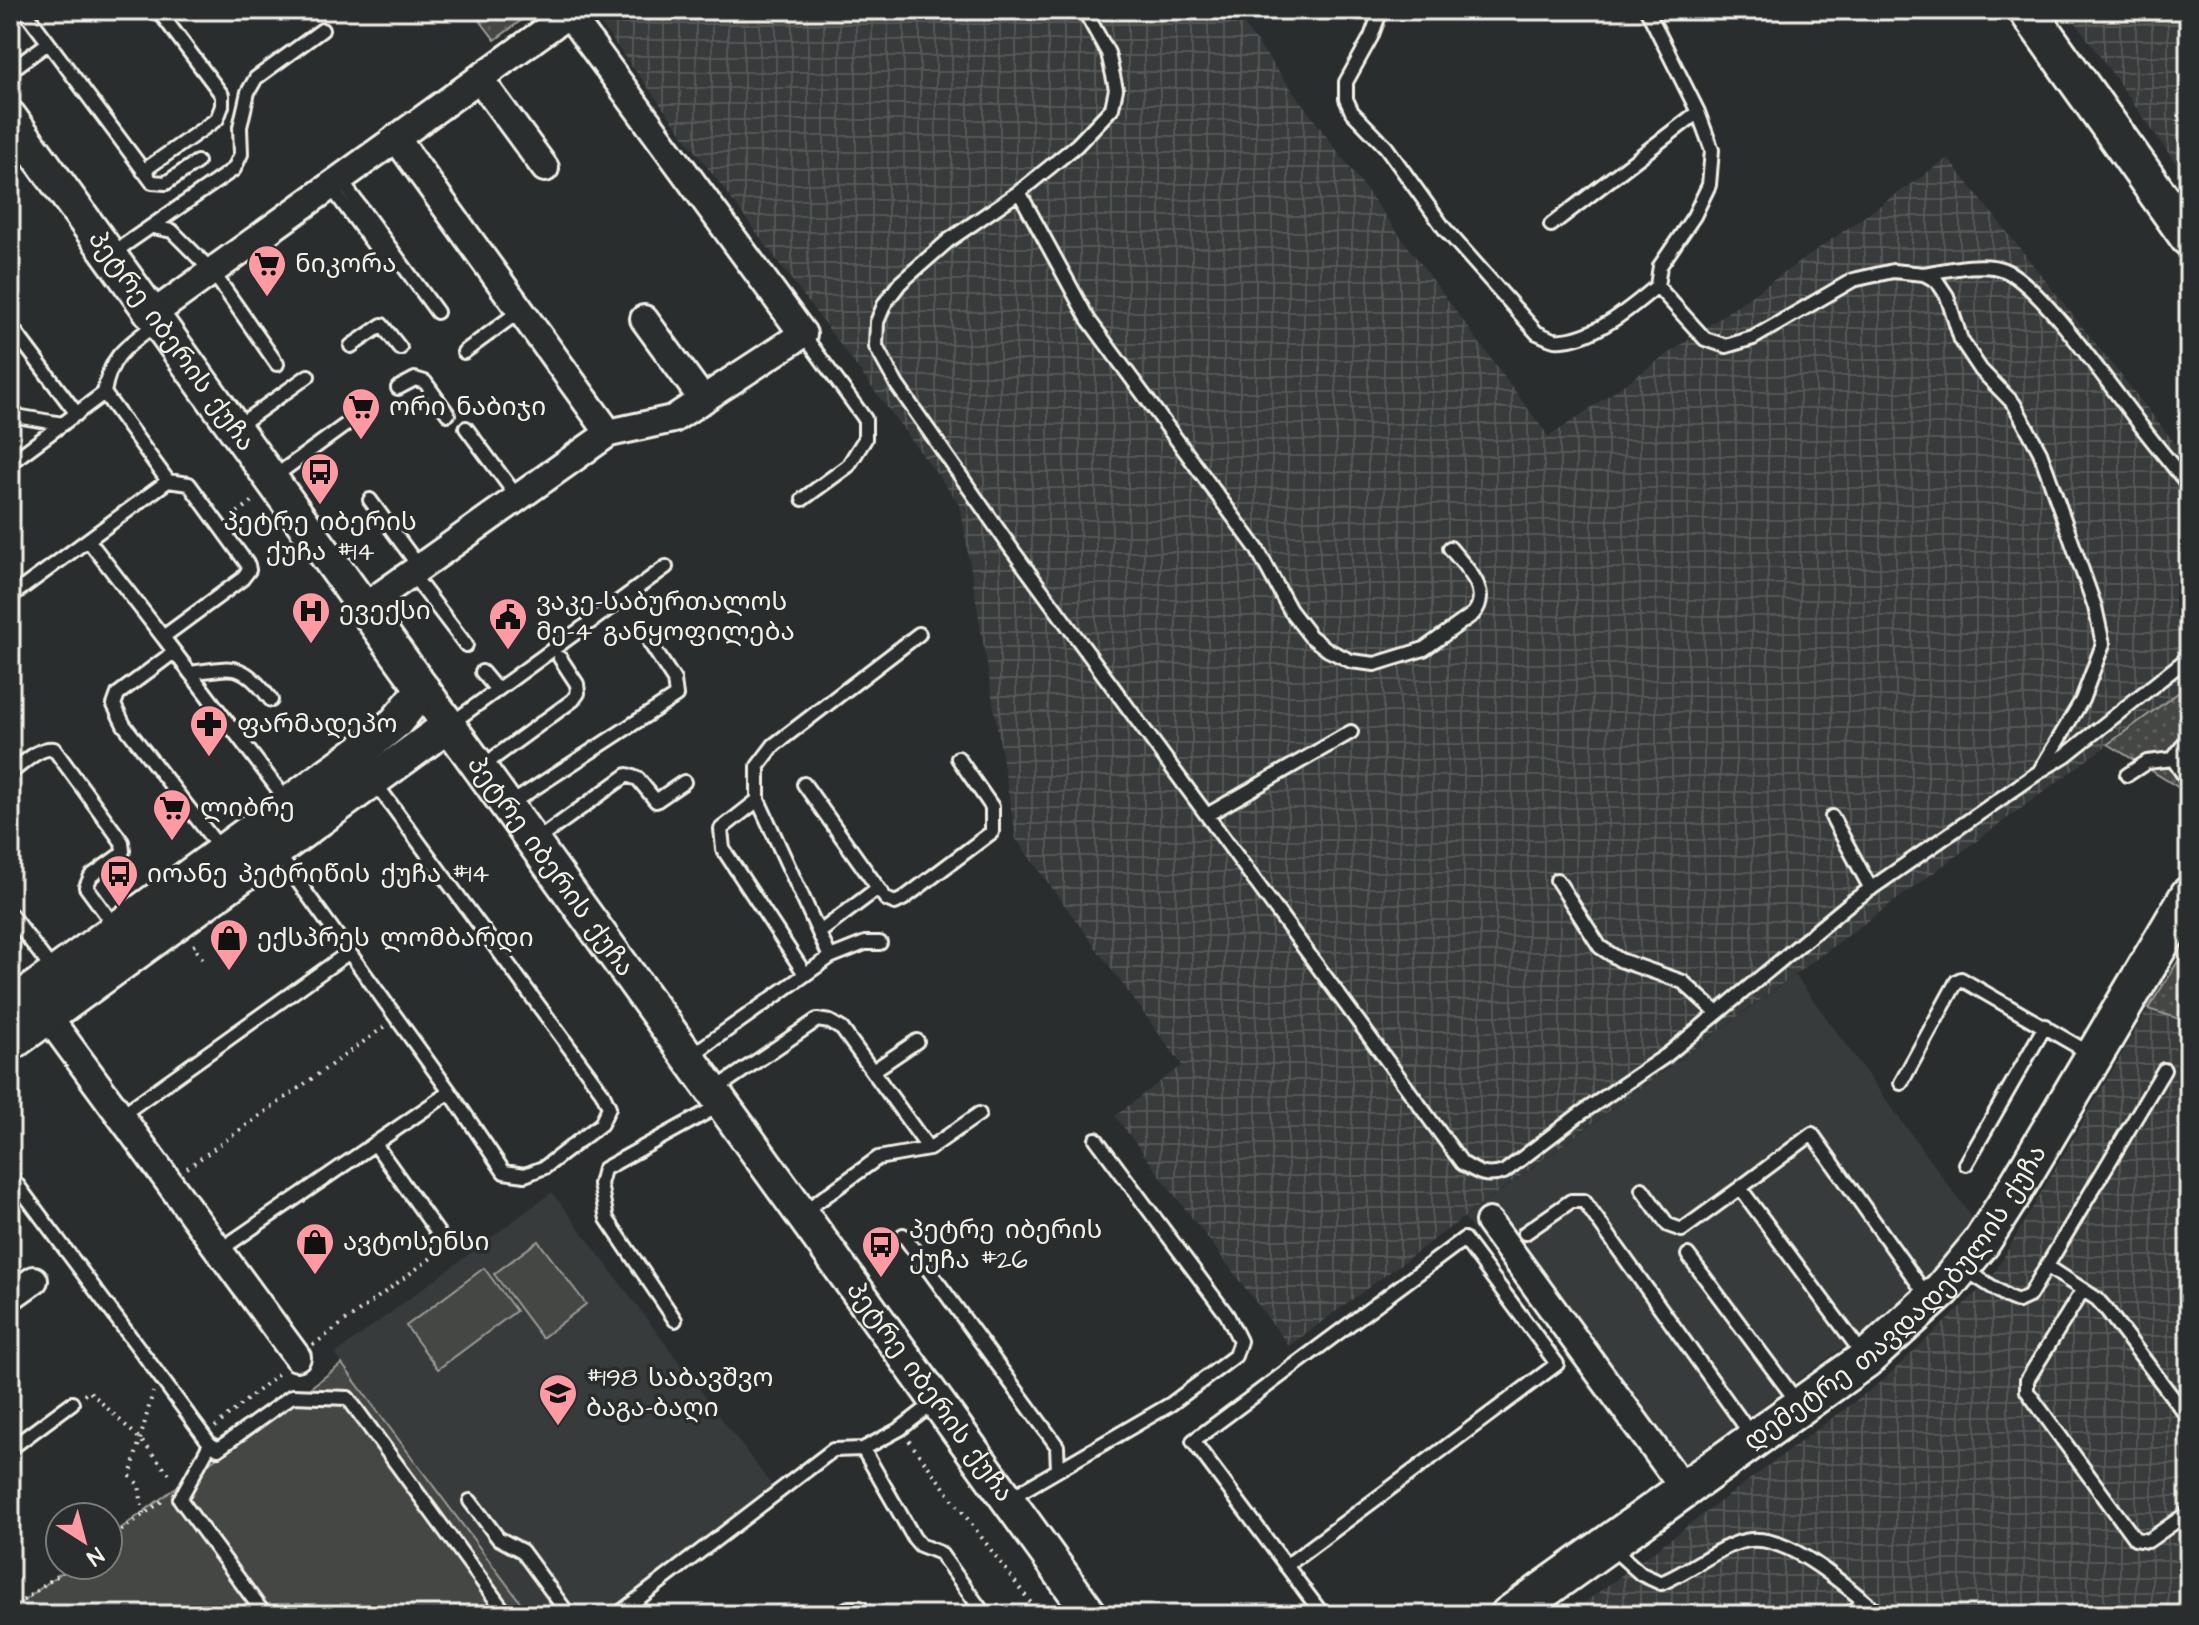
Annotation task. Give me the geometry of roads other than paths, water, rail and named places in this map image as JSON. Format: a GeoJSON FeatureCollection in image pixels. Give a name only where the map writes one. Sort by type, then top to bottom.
{"type":"FeatureCollection","features":[{"type":"Feature","properties":{"kind":"main road"},"geometry":{"type":"LineString","coordinates":[[2027,10],[2189,238]]}},
{"type":"Feature","properties":{"kind":"main road","name":"დემეტრე თავდადებულის ქუჩა"},"geometry":{"type":"LineString","coordinates":[[1509,1615],[1866,1359],[1930,1301],[1981,1243],[2013,1193],[2189,895]]}},
{"type":"Feature","properties":{"kind":"street"},"geometry":{"type":"LineString","coordinates":[[156,318],[212,271],[571,12],[803,334],[673,419],[609,433],[364,607]]}},
{"type":"Feature","properties":{"kind":"street"},"geometry":{"type":"LineString","coordinates":[[479,78],[545,168]]}},
{"type":"Feature","properties":{"kind":"street","name":"პეტრე იბერის ქუჩა"},"geometry":{"type":"LineString","coordinates":[[10,117],[235,428],[267,486],[364,607],[1091,1615]]}},
{"type":"Feature","properties":{"kind":"street"},"geometry":{"type":"LineString","coordinates":[[396,138],[609,433]]}},
{"type":"Feature","properties":{"kind":"street"},"geometry":{"type":"LineString","coordinates":[[644,319],[703,400]]}},
{"type":"Feature","properties":{"kind":"street"},"geometry":{"type":"LineString","coordinates":[[10,1006],[289,804],[396,722],[423,689]]}},
{"type":"Feature","properties":{"kind":"street"},"geometry":{"type":"LineString","coordinates":[[10,1045],[449,725]]}},
{"type":"Feature","properties":{"kind":"street"},"geometry":{"type":"LineString","coordinates":[[62,968],[88,988]]}},
{"type":"Feature","properties":{"kind":"street"},"geometry":{"type":"LineString","coordinates":[[48,1017],[297,1357]]}},
{"type":"Feature","properties":{"kind":"street"},"geometry":{"type":"LineString","coordinates":[[1489,1222],[1684,1489]]}},
{"type":"Feature","properties":{"kind":"street"},"geometry":{"type":"LineString","coordinates":[[10,1297],[34,1280]]}},
{"type":"Feature","properties":{"kind":"street"},"geometry":{"type":"LineString","coordinates":[[850,1615],[859,1615]]}},
{"type":"Feature","properties":{"kind":"lane"},"geometry":{"type":"LineString","coordinates":[[24,10],[152,182],[166,183],[197,162]]}},
{"type":"Feature","properties":{"kind":"lane"},"geometry":{"type":"LineString","coordinates":[[143,171],[217,119],[222,106],[222,95],[158,10]]}},
{"type":"Feature","properties":{"kind":"lane"},"geometry":{"type":"LineString","coordinates":[[1084,10],[1108,53],[1116,89],[1112,108],[1077,145],[1019,192],[949,240],[900,283],[885,303],[877,322],[876,347],[897,385],[1013,551],[1462,1163],[1477,1173],[1490,1176],[1504,1172],[1580,1114],[1649,1069],[1850,903],[2066,755],[2189,657]]}},
{"type":"Feature","properties":{"kind":"lane"},"geometry":{"type":"LineString","coordinates":[[1381,10],[1371,37],[1346,82],[1346,99],[1352,112],[1386,147],[1444,228],[1537,333],[1554,340],[1575,338],[1604,326],[1657,286],[1660,266],[1694,216],[1709,185],[1712,150],[1698,112],[1647,10]]}},
{"type":"Feature","properties":{"kind":"lane"},"geometry":{"type":"LineString","coordinates":[[110,255],[234,169],[241,154],[240,127],[248,92],[256,78],[322,30]]}},
{"type":"Feature","properties":{"kind":"lane"},"geometry":{"type":"LineString","coordinates":[[10,71],[48,43]]}},
{"type":"Feature","properties":{"kind":"lane"},"geometry":{"type":"LineString","coordinates":[[1551,225],[1698,112]]}},
{"type":"Feature","properties":{"kind":"lane"},"geometry":{"type":"LineString","coordinates":[[335,183],[382,256]]}},
{"type":"Feature","properties":{"kind":"lane"},"geometry":{"type":"LineString","coordinates":[[335,183],[437,312]]}},
{"type":"Feature","properties":{"kind":"lane"},"geometry":{"type":"LineString","coordinates":[[1019,192],[1088,319],[1257,549],[1290,610],[1310,636],[1328,650],[1351,661],[1375,664],[1424,649],[1479,607],[1482,595],[1477,584],[1450,548]]}},
{"type":"Feature","properties":{"kind":"lane"},"geometry":{"type":"LineString","coordinates":[[153,227],[172,231],[212,271],[277,364]]}},
{"type":"Feature","properties":{"kind":"lane"},"geometry":{"type":"LineString","coordinates":[[1657,286],[1705,339],[1726,346],[1753,338],[1853,280],[1893,271],[1924,274],[1957,268],[2003,269],[2017,278],[2045,306],[2189,486]]}},
{"type":"Feature","properties":{"kind":"lane"},"geometry":{"type":"LineString","coordinates":[[1924,274],[1937,281],[1947,296],[1961,340],[1981,370],[2014,404],[2040,452],[2095,607],[2103,644],[2082,700],[2039,772]]}},
{"type":"Feature","properties":{"kind":"lane"},"geometry":{"type":"LineString","coordinates":[[464,352],[521,310]]}},
{"type":"Feature","properties":{"kind":"lane"},"geometry":{"type":"LineString","coordinates":[[156,318],[107,370],[104,393],[168,481]]}},
{"type":"Feature","properties":{"kind":"lane"},"geometry":{"type":"LineString","coordinates":[[10,325],[77,414]]}},
{"type":"Feature","properties":{"kind":"lane"},"geometry":{"type":"LineString","coordinates":[[351,346],[382,325],[400,348]]}},
{"type":"Feature","properties":{"kind":"lane"},"geometry":{"type":"LineString","coordinates":[[803,334],[865,419],[865,439],[848,466],[803,499]]}},
{"type":"Feature","properties":{"kind":"lane"},"geometry":{"type":"LineString","coordinates":[[235,428],[308,376]]}},
{"type":"Feature","properties":{"kind":"lane"},"geometry":{"type":"LineString","coordinates":[[398,388],[415,379],[425,382],[448,414]]}},
{"type":"Feature","properties":{"kind":"lane"},"geometry":{"type":"LineString","coordinates":[[10,463],[104,393]]}},
{"type":"Feature","properties":{"kind":"lane"},"geometry":{"type":"LineString","coordinates":[[10,415],[63,424]]}},
{"type":"Feature","properties":{"kind":"lane"},"geometry":{"type":"LineString","coordinates":[[267,486],[344,426]]}},
{"type":"Feature","properties":{"kind":"lane"},"geometry":{"type":"LineString","coordinates":[[466,428],[518,498]]}},
{"type":"Feature","properties":{"kind":"lane"},"geometry":{"type":"LineString","coordinates":[[10,597],[168,481],[189,484],[245,559],[249,570],[242,579],[163,637]]}},
{"type":"Feature","properties":{"kind":"lane"},"geometry":{"type":"LineString","coordinates":[[370,500],[466,645]]}},
{"type":"Feature","properties":{"kind":"lane"},"geometry":{"type":"LineString","coordinates":[[88,540],[289,804]]}},
{"type":"Feature","properties":{"kind":"lane"},"geometry":{"type":"LineString","coordinates":[[449,725],[666,567]]}},
{"type":"Feature","properties":{"kind":"lane"},"geometry":{"type":"LineString","coordinates":[[830,957],[758,800],[758,766],[774,745],[919,634]]}},
{"type":"Feature","properties":{"kind":"lane"},"geometry":{"type":"LineString","coordinates":[[507,806],[676,696],[674,680],[650,643]]}},
{"type":"Feature","properties":{"kind":"lane"},"geometry":{"type":"LineString","coordinates":[[174,652],[118,694],[114,705],[124,725],[222,851]]}},
{"type":"Feature","properties":{"kind":"lane"},"geometry":{"type":"LineString","coordinates":[[480,768],[573,700],[578,693],[577,684],[560,658]]}},
{"type":"Feature","properties":{"kind":"lane"},"geometry":{"type":"LineString","coordinates":[[190,673],[234,667],[254,678],[271,700]]}},
{"type":"Feature","properties":{"kind":"lane"},"geometry":{"type":"LineString","coordinates":[[482,672],[497,690]]}},
{"type":"Feature","properties":{"kind":"lane"},"geometry":{"type":"LineString","coordinates":[[1207,815],[1351,732]]}},
{"type":"Feature","properties":{"kind":"lane"},"geometry":{"type":"LineString","coordinates":[[2127,775],[2147,762],[2173,759],[2189,737]]}},
{"type":"Feature","properties":{"kind":"lane"},"geometry":{"type":"LineString","coordinates":[[10,773],[41,751],[54,749],[122,842],[120,855],[91,876],[86,887],[116,928]]}},
{"type":"Feature","properties":{"kind":"lane"},"geometry":{"type":"LineString","coordinates":[[804,784],[886,899],[895,903],[992,832],[992,807],[958,758]]}},
{"type":"Feature","properties":{"kind":"lane"},"geometry":{"type":"LineString","coordinates":[[2173,759],[2189,783]]}},
{"type":"Feature","properties":{"kind":"lane"},"geometry":{"type":"LineString","coordinates":[[534,842],[627,775],[638,779],[656,801],[684,782]]}},
{"type":"Feature","properties":{"kind":"lane"},"geometry":{"type":"LineString","coordinates":[[276,851],[504,1172],[525,1175],[545,1167],[601,1124],[609,1107],[602,1092],[373,780]]}},
{"type":"Feature","properties":{"kind":"lane"},"geometry":{"type":"LineString","coordinates":[[758,800],[721,829],[723,849],[805,974]]}},
{"type":"Feature","properties":{"kind":"lane"},"geometry":{"type":"LineString","coordinates":[[1832,817],[1871,889]]}},
{"type":"Feature","properties":{"kind":"lane"},"geometry":{"type":"LineString","coordinates":[[1557,880],[1600,947],[1620,960],[1683,982],[1717,1013]]}},
{"type":"Feature","properties":{"kind":"lane"},"geometry":{"type":"LineString","coordinates":[[820,932],[878,888]]}},
{"type":"Feature","properties":{"kind":"lane"},"geometry":{"type":"LineString","coordinates":[[10,914],[62,968]]}},
{"type":"Feature","properties":{"kind":"lane"},"geometry":{"type":"LineString","coordinates":[[689,1057],[830,957],[865,943],[880,943]]}},
{"type":"Feature","properties":{"kind":"lane"},"geometry":{"type":"LineString","coordinates":[[120,1116],[348,953]]}},
{"type":"Feature","properties":{"kind":"lane"},"geometry":{"type":"LineString","coordinates":[[1901,1083],[1957,981],[1961,979],[2094,1056]]}},
{"type":"Feature","properties":{"kind":"lane"},"geometry":{"type":"LineString","coordinates":[[675,1320],[607,1219],[600,1184],[604,1169],[718,1097],[817,1020],[830,1022],[842,1029],[929,1149]]}},
{"type":"Feature","properties":{"kind":"lane"},"geometry":{"type":"LineString","coordinates":[[1966,1164],[2045,1026]]}},
{"type":"Feature","properties":{"kind":"lane"},"geometry":{"type":"LineString","coordinates":[[873,1071],[917,1041]]}},
{"type":"Feature","properties":{"kind":"lane"},"geometry":{"type":"LineString","coordinates":[[1961,1267],[2018,1301],[2029,1296],[2164,1070]]}},
{"type":"Feature","properties":{"kind":"lane"},"geometry":{"type":"LineString","coordinates":[[220,1250],[450,1092]]}},
{"type":"Feature","properties":{"kind":"lane"},"geometry":{"type":"LineString","coordinates":[[802,1213],[878,1158],[929,1149],[979,1114]]}},
{"type":"Feature","properties":{"kind":"lane"},"geometry":{"type":"LineString","coordinates":[[1642,1189],[1668,1225],[1682,1230],[1812,1134],[1930,1301]]}},
{"type":"Feature","properties":{"kind":"lane"},"geometry":{"type":"LineString","coordinates":[[1008,1499],[1171,1404],[1235,1356],[1240,1341],[1227,1315],[1096,1139]]}},
{"type":"Feature","properties":{"kind":"lane"},"geometry":{"type":"LineString","coordinates":[[375,1144],[443,1240]]}},
{"type":"Feature","properties":{"kind":"lane"},"geometry":{"type":"LineString","coordinates":[[10,1175],[207,1440],[218,1449],[292,1396],[348,1398],[507,1615]]}},
{"type":"Feature","properties":{"kind":"lane"},"geometry":{"type":"LineString","coordinates":[[1740,1188],[1866,1359]]}},
{"type":"Feature","properties":{"kind":"lane"},"geometry":{"type":"LineString","coordinates":[[1525,1233],[1571,1201],[1584,1201],[1754,1438]]}},
{"type":"Feature","properties":{"kind":"lane"},"geometry":{"type":"LineString","coordinates":[[903,1235],[1057,1446],[1058,1470]]}},
{"type":"Feature","properties":{"kind":"lane"},"geometry":{"type":"LineString","coordinates":[[1286,1566],[1557,1364],[1464,1239],[1193,1441],[1286,1566],[1323,1615]]}},
{"type":"Feature","properties":{"kind":"lane"},"geometry":{"type":"LineString","coordinates":[[1688,1255],[1800,1405]]}},
{"type":"Feature","properties":{"kind":"lane"},"geometry":{"type":"LineString","coordinates":[[2048,1267],[2097,1299],[2189,1419]]}},
{"type":"Feature","properties":{"kind":"lane"},"geometry":{"type":"LineString","coordinates":[[2082,1291],[2027,1380],[2027,1391],[2135,1539],[2148,1541],[2189,1512]]}},
{"type":"Feature","properties":{"kind":"lane"},"geometry":{"type":"LineString","coordinates":[[617,1615],[833,1450],[863,1449],[900,1429],[937,1400]]}},
{"type":"Feature","properties":{"kind":"lane"},"geometry":{"type":"LineString","coordinates":[[10,1449],[72,1403]]}},
{"type":"Feature","properties":{"kind":"lane"},"geometry":{"type":"LineString","coordinates":[[207,1440],[177,1496],[265,1615]]}},
{"type":"Feature","properties":{"kind":"lane"},"geometry":{"type":"LineString","coordinates":[[863,1449],[914,1538],[920,1545],[940,1553],[985,1615]]}},
{"type":"Feature","properties":{"kind":"lane"},"geometry":{"type":"LineString","coordinates":[[470,1501],[498,1538],[522,1551],[569,1615]]}},
{"type":"Feature","properties":{"kind":"lane"},"geometry":{"type":"LineString","coordinates":[[1607,1544],[1641,1574],[1661,1583],[1743,1541],[1769,1540],[1807,1561],[1881,1615]]}},
{"type":"Feature","properties":{"kind":"lane"},"geometry":{"type":"LineString","coordinates":[[1849,1615],[1863,1601]]}},
{"type":"Feature","properties":{"kind":"place","name":"ნიკორა"},"geometry":{"type":"Point","coordinates":[267,298]}},
{"type":"Feature","properties":{"kind":"place","name":"ორი ნაბიჯი"},"geometry":{"type":"Point","coordinates":[361,441]}},
{"type":"Feature","properties":{"kind":"place","name":"პეტრე იბერის ქუჩა #14"},"geometry":{"type":"Point","coordinates":[320,506]}},
{"type":"Feature","properties":{"kind":"place","name":"ევექსი"},"geometry":{"type":"Point","coordinates":[311,645]}},
{"type":"Feature","properties":{"kind":"place","name":"ვაკე-საბურთალოს მე-4 განყოფილება"},"geometry":{"type":"Point","coordinates":[508,651]}},
{"type":"Feature","properties":{"kind":"place","name":"ფარმადეპო"},"geometry":{"type":"Point","coordinates":[209,758]}},
{"type":"Feature","properties":{"kind":"place","name":"ლიბრე"},"geometry":{"type":"Point","coordinates":[172,842]}},
{"type":"Feature","properties":{"kind":"place","name":"იოანე პეტრიწის ქუჩა #14"},"geometry":{"type":"Point","coordinates":[119,908]}},
{"type":"Feature","properties":{"kind":"place","name":"ექსპრეს ლომბარდი"},"geometry":{"type":"Point","coordinates":[229,972]}},
{"type":"Feature","properties":{"kind":"place","name":"ავტოსენსი"},"geometry":{"type":"Point","coordinates":[315,1276]}},
{"type":"Feature","properties":{"kind":"place","name":"პეტრე იბერის ქუჩა #26"},"geometry":{"type":"Point","coordinates":[881,1279]}},
{"type":"Feature","properties":{"kind":"place","name":"#198 საბავშვო ბაგა–ბაღი"},"geometry":{"type":"Point","coordinates":[558,1427]}}]}
